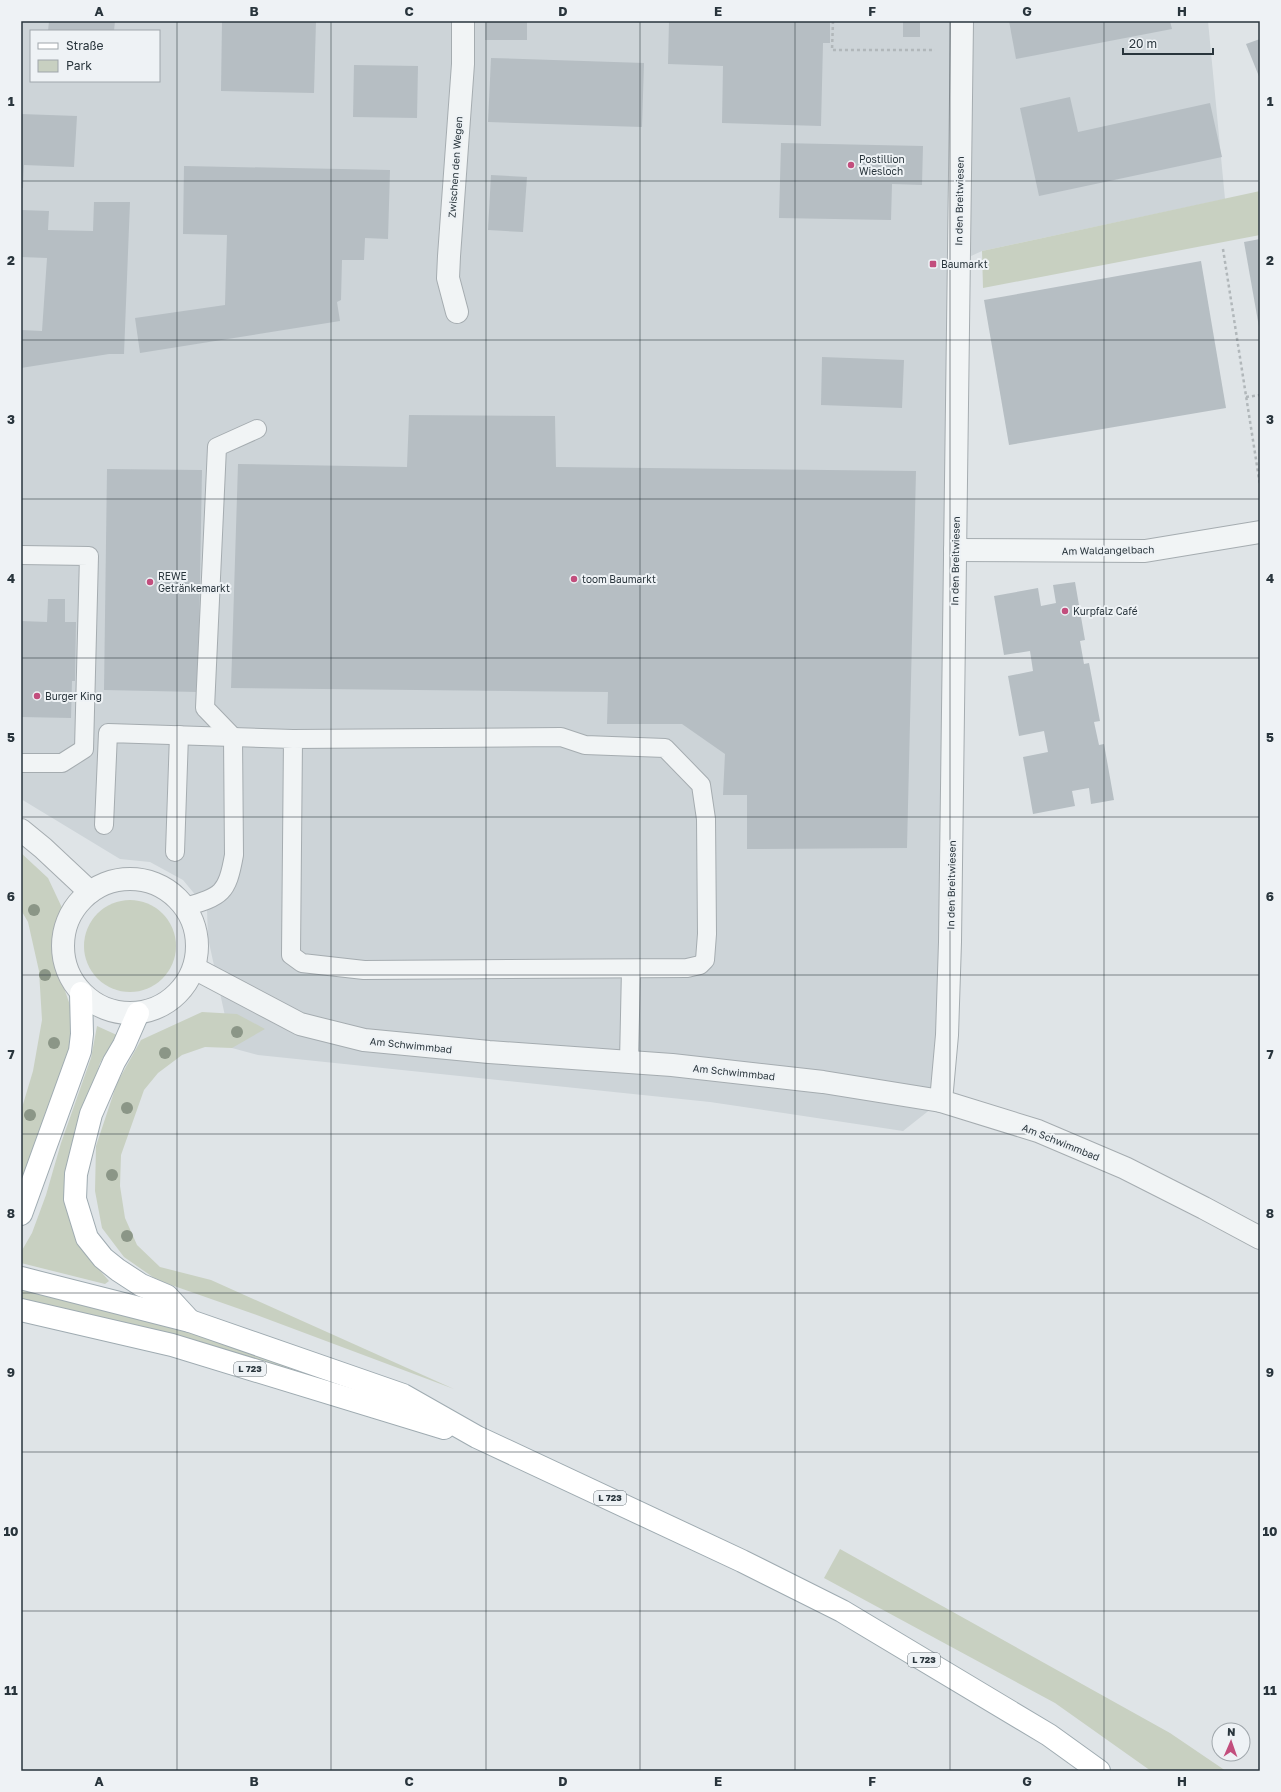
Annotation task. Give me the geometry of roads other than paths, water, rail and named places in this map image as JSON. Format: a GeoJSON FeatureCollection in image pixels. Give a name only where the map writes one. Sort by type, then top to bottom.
{"type":"FeatureCollection","features":[{"type":"Feature","properties":{"kind":"main road"},"geometry":{"type":"LineString","coordinates":[[21,1214],[80,1051],[82,1034],[81,993]]}},
{"type":"Feature","properties":{"kind":"main road"},"geometry":{"type":"LineString","coordinates":[[138,1013],[124,1045],[105,1080],[91,1114],[76,1174],[75,1199],[87,1238],[104,1258],[118,1270],[142,1285],[167,1296],[190,1321]]}},
{"type":"Feature","properties":{"kind":"main road","name":"L 723"},"geometry":{"type":"LineString","coordinates":[[21,1278],[190,1321],[403,1395],[477,1437],[735,1557],[842,1611],[1049,1735],[1099,1771]]}},
{"type":"Feature","properties":{"kind":"main road","name":"L 723"},"geometry":{"type":"LineString","coordinates":[[21,1310],[172,1345],[477,1437]]}},
{"type":"Feature","properties":{"kind":"street","name":"Zwischen den Wegen"},"geometry":{"type":"LineString","coordinates":[[456,312],[448,278],[463,64],[463,21]]}},
{"type":"Feature","properties":{"kind":"street","name":"In den Breitwiesen"},"geometry":{"type":"LineString","coordinates":[[941,1101],[947,1036],[950,942],[962,21]]}},
{"type":"Feature","properties":{"kind":"street","name":"Am Waldangelbach"},"geometry":{"type":"LineString","coordinates":[[955,550],[1145,551],[1260,532]]}},
{"type":"Feature","properties":{"kind":"street"},"geometry":{"type":"LineString","coordinates":[[21,830],[43,848],[90,892]]}},
{"type":"Feature","properties":{"kind":"street"},"geometry":{"type":"LineString","coordinates":[[123,879],[141,880],[158,885],[173,894],[185,907],[193,922],[197,937],[197,953],[194,968],[185,985],[172,998],[156,1008],[138,1013],[122,1013],[93,1003],[81,993],[72,980],[65,965],[63,949],[64,932],[69,917],[78,903],[90,892],[105,884],[123,879]]}},
{"type":"Feature","properties":{"kind":"street","name":"Am Schwimmbad"},"geometry":{"type":"LineString","coordinates":[[194,968],[300,1024],[364,1040],[489,1052],[672,1065],[823,1082],[941,1101],[1038,1131],[1125,1168],[1260,1238]]}},
{"type":"Feature","properties":{"kind":"lane"},"geometry":{"type":"LineString","coordinates":[[185,907],[212,899],[226,886],[231,873],[234,855],[233,737],[206,708],[217,447],[257,429]]}},
{"type":"Feature","properties":{"kind":"lane"},"geometry":{"type":"LineString","coordinates":[[21,555],[89,556],[84,749],[62,763],[21,763]]}},
{"type":"Feature","properties":{"kind":"lane"},"geometry":{"type":"LineString","coordinates":[[104,825],[108,733],[293,739],[560,737],[585,745],[665,748],[700,785],[706,819],[707,934],[705,960],[700,965],[687,968],[631,969],[364,970],[302,963],[291,954],[293,739]]}},
{"type":"Feature","properties":{"kind":"lane"},"geometry":{"type":"LineString","coordinates":[[175,852],[179,735]]}},
{"type":"Feature","properties":{"kind":"lane"},"geometry":{"type":"LineString","coordinates":[[629,1062],[631,969]]}},
{"type":"Feature","properties":{"kind":"place","name":"Postillion Wiesloch"},"geometry":{"type":"Point","coordinates":[851,165]}},
{"type":"Feature","properties":{"kind":"place","name":"Baumarkt"},"geometry":{"type":"Point","coordinates":[933,264]}},
{"type":"Feature","properties":{"kind":"place","name":"toom Baumarkt"},"geometry":{"type":"Point","coordinates":[574,579]}},
{"type":"Feature","properties":{"kind":"place","name":"REWE Getränkemarkt"},"geometry":{"type":"Point","coordinates":[150,582]}},
{"type":"Feature","properties":{"kind":"place","name":"Kurpfalz Café"},"geometry":{"type":"Point","coordinates":[1065,611]}},
{"type":"Feature","properties":{"kind":"place","name":"Burger King"},"geometry":{"type":"Point","coordinates":[37,696]}}]}
